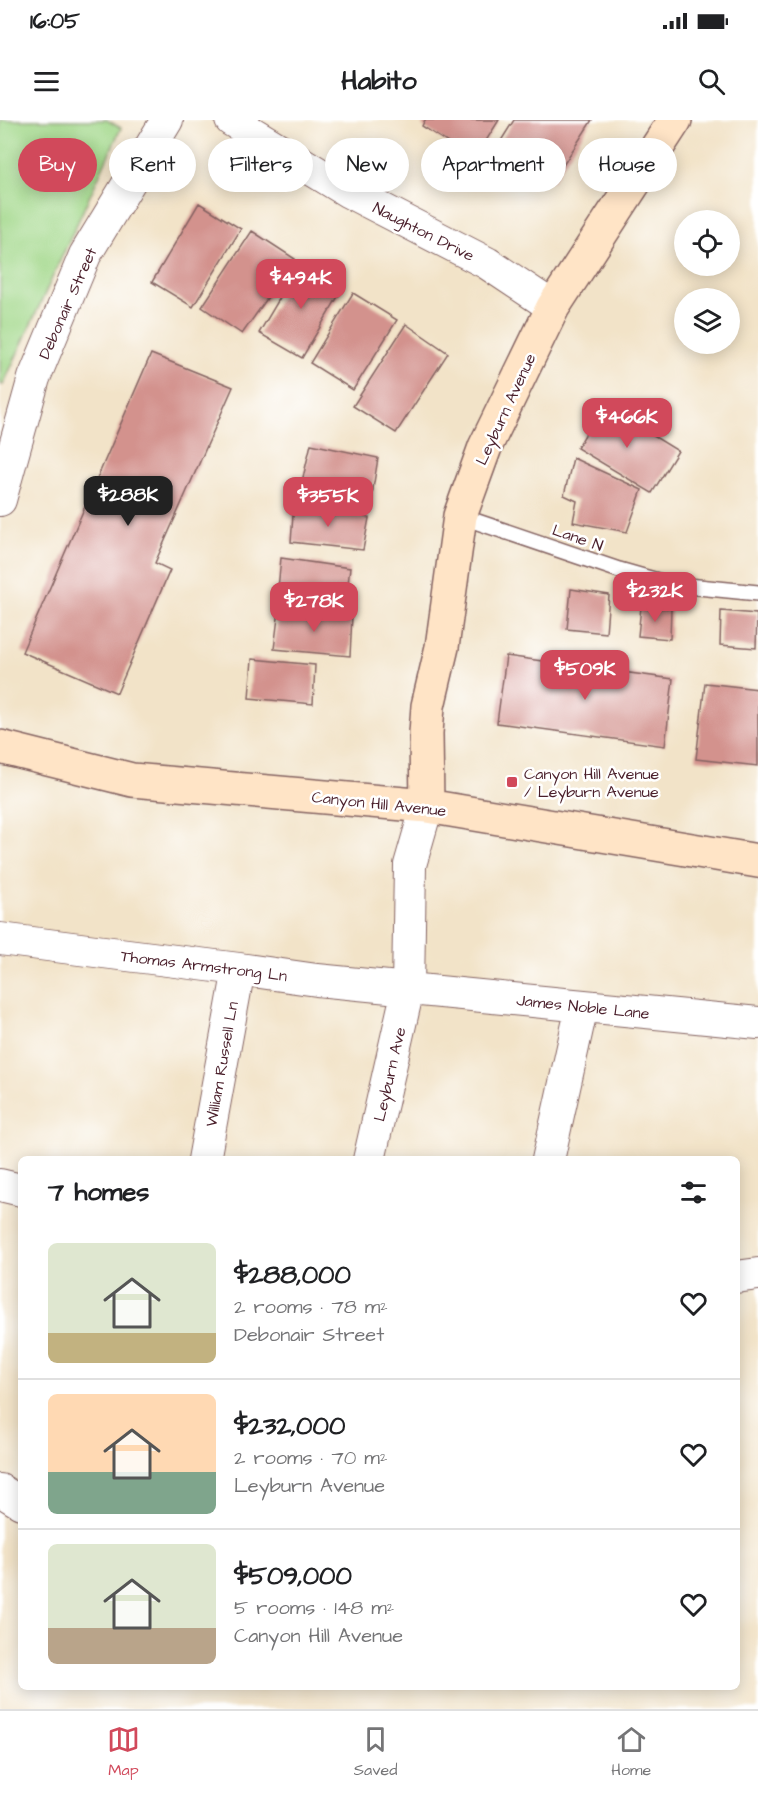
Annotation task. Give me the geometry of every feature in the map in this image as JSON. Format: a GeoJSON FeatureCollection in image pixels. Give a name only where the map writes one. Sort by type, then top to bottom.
{"type":"FeatureCollection","features":[{"type":"Feature","properties":{"kind":"street","name":"Debonair Street"},"geometry":{"type":"LineString","coordinates":[[0,500],[34,378],[85,255],[167,120]]}},
{"type":"Feature","properties":{"kind":"street","name":"Naughton Drive"},"geometry":{"type":"LineString","coordinates":[[231,120],[349,192],[488,263],[553,307]]}},
{"type":"Feature","properties":{"kind":"street","name":"Leyburn Avenue"},"geometry":{"type":"LineString","coordinates":[[427,806],[428,706],[442,647],[460,516],[485,447],[553,307],[675,120]]}},
{"type":"Feature","properties":{"kind":"street","name":"Canyon Hill Avenue"},"geometry":{"type":"LineString","coordinates":[[0,747],[132,780],[427,806],[758,861]]}},
{"type":"Feature","properties":{"kind":"street","name":"Leyburn Ave"},"geometry":{"type":"LineString","coordinates":[[370,1156],[408,989],[410,865],[427,806]]}},
{"type":"Feature","properties":{"kind":"street","name":"Thomas Armstrong Ln"},"geometry":{"type":"LineString","coordinates":[[0,939],[317,980],[408,989]]}},
{"type":"Feature","properties":{"kind":"street","name":"William Russell Ln"},"geometry":{"type":"LineString","coordinates":[[205,1156],[239,969]]}},
{"type":"Feature","properties":{"kind":"street","name":"James Noble Lane"},"geometry":{"type":"LineString","coordinates":[[408,989],[758,1023]]}},
{"type":"Feature","properties":{"kind":"street"},"geometry":{"type":"LineString","coordinates":[[549,1156],[582,1006]]}},
{"type":"Feature","properties":{"kind":"street"},"geometry":{"type":"LineString","coordinates":[[0,1185],[18,1189]]}},
{"type":"Feature","properties":{"kind":"street"},"geometry":{"type":"LineString","coordinates":[[740,1276],[758,1274]]}},
{"type":"Feature","properties":{"kind":"street"},"geometry":{"type":"LineString","coordinates":[[0,1490],[18,1501]]}},
{"type":"Feature","properties":{"kind":"lane","name":"Lane N"},"geometry":{"type":"LineString","coordinates":[[460,516],[618,570],[668,584],[758,593]]}},
{"type":"Feature","properties":{"kind":"green space"},"geometry":{"type":"Polygon","coordinates":[[[0,120],[107,120],[121,128],[116,138],[109,138],[109,154],[97,180],[97,138],[18,138],[18,192],[92,192],[3,385],[0,384],[0,120]]]}},
{"type":"Feature","properties":{"kind":"building"},"geometry":{"type":"Polygon","coordinates":[[[425,120],[499,120],[488,138],[440,138],[422,126],[425,120]]]}},
{"type":"Feature","properties":{"kind":"building"},"geometry":{"type":"Polygon","coordinates":[[[514,120],[592,120],[580,138],[578,138],[578,142],[566,161],[566,138],[503,138],[514,120]]]}},
{"type":"Feature","properties":{"kind":"building"},"geometry":{"type":"Polygon","coordinates":[[[199,203],[241,229],[193,307],[152,282],[199,203]]]}},
{"type":"Feature","properties":{"kind":"building"},"geometry":{"type":"Polygon","coordinates":[[[252,231],[295,259],[242,334],[202,307],[252,231]]]}},
{"type":"Feature","properties":{"kind":"building"},"geometry":{"type":"Polygon","coordinates":[[[301,262],[343,288],[302,358],[259,333],[301,262]]]}},
{"type":"Feature","properties":{"kind":"building"},"geometry":{"type":"Polygon","coordinates":[[[353,293],[397,320],[353,390],[310,363],[353,293]]]}},
{"type":"Feature","properties":{"kind":"building"},"geometry":{"type":"Polygon","coordinates":[[[406,324],[448,353],[396,433],[353,406],[406,324]]]}},
{"type":"Feature","properties":{"kind":"building"},"geometry":{"type":"Polygon","coordinates":[[[151,354],[233,387],[155,563],[170,570],[117,693],[22,652],[151,354]]]}},
{"type":"Feature","properties":{"kind":"building"},"geometry":{"type":"Polygon","coordinates":[[[603,405],[678,451],[652,493],[577,448],[603,405]]]}},
{"type":"Feature","properties":{"kind":"building"},"geometry":{"type":"Polygon","coordinates":[[[311,444],[378,458],[371,501],[301,486],[311,444]]]}},
{"type":"Feature","properties":{"kind":"building"},"geometry":{"type":"Polygon","coordinates":[[[573,458],[642,490],[627,532],[573,522],[577,501],[564,495],[573,458]]]}},
{"type":"Feature","properties":{"kind":"building"},"geometry":{"type":"Polygon","coordinates":[[[294,502],[369,518],[363,550],[291,542],[294,502]]]}},
{"type":"Feature","properties":{"kind":"building"},"geometry":{"type":"Polygon","coordinates":[[[281,558],[350,568],[345,607],[277,599],[281,558]]]}},
{"type":"Feature","properties":{"kind":"building"},"geometry":{"type":"Polygon","coordinates":[[[571,589],[609,595],[606,633],[567,629],[571,589]]]}},
{"type":"Feature","properties":{"kind":"building"},"geometry":{"type":"Polygon","coordinates":[[[641,607],[671,608],[670,639],[638,636],[641,607]]]}},
{"type":"Feature","properties":{"kind":"building"},"geometry":{"type":"Polygon","coordinates":[[[279,610],[352,616],[350,656],[274,649],[279,610]]]}},
{"type":"Feature","properties":{"kind":"building"},"geometry":{"type":"Polygon","coordinates":[[[721,611],[757,614],[756,648],[720,645],[721,611]]]}},
{"type":"Feature","properties":{"kind":"building"},"geometry":{"type":"Polygon","coordinates":[[[506,656],[673,679],[665,746],[497,723],[506,656]]]}},
{"type":"Feature","properties":{"kind":"building"},"geometry":{"type":"Polygon","coordinates":[[[252,659],[315,665],[313,704],[249,698],[252,659]]]}},
{"type":"Feature","properties":{"kind":"building"},"geometry":{"type":"Polygon","coordinates":[[[705,683],[758,689],[758,766],[696,759],[705,683]]]}},
{"type":"Feature","properties":{"kind":"place","name":"Canyon Hill Avenue / Leyburn Avenue"},"geometry":{"type":"Point","coordinates":[512,782]}}]}
